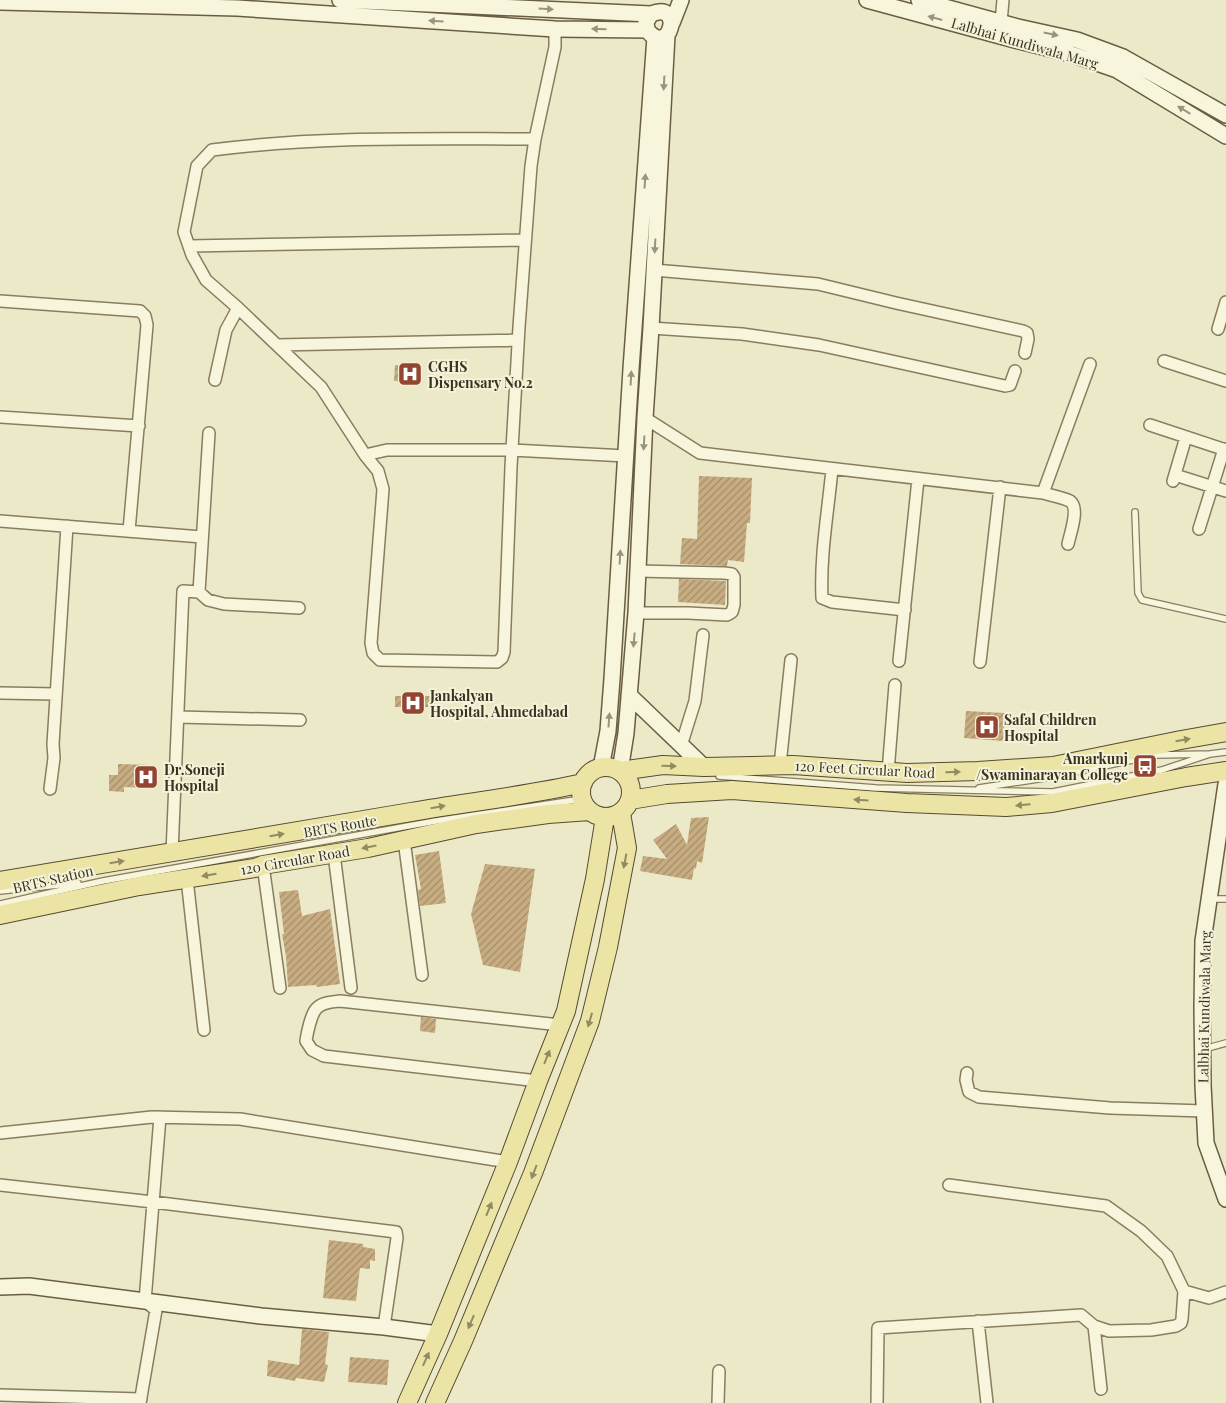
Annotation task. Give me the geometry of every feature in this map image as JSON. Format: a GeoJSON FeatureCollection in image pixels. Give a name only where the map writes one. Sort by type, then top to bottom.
{"type":"FeatureCollection","features":[{"type":"Feature","properties":{"kind":"main road"},"geometry":{"type":"LineString","coordinates":[[340,0],[658,9],[667,14],[660,31],[626,456],[608,731],[601,768],[587,776],[627,848],[608,947],[590,1021],[533,1173],[435,1403]]}},
{"type":"Feature","properties":{"kind":"main road"},"geometry":{"type":"LineString","coordinates":[[602,804],[632,792],[626,777],[620,771],[626,733],[636,614],[654,270],[660,31],[681,0]]}},
{"type":"Feature","properties":{"kind":"main road","name":"Lalbhai Kundiwala Marg"},"geometry":{"type":"LineString","coordinates":[[867,0],[1016,33],[1077,40],[1123,57],[1226,116]]}},
{"type":"Feature","properties":{"kind":"main road","name":"Lalbhai Kundiwala Marg"},"geometry":{"type":"LineString","coordinates":[[919,0],[960,6],[1001,22],[1016,33],[1117,70],[1226,136]]}},
{"type":"Feature","properties":{"kind":"main road"},"geometry":{"type":"LineString","coordinates":[[0,2],[262,5],[555,28],[660,31]]}},
{"type":"Feature","properties":{"kind":"main road"},"geometry":{"type":"LineString","coordinates":[[658,9],[646,22],[660,31]]}},
{"type":"Feature","properties":{"kind":"main road"},"geometry":{"type":"LineString","coordinates":[[629,695],[681,746],[711,772]]}},
{"type":"Feature","properties":{"kind":"main road","name":"120 Feet Circular Road"},"geometry":{"type":"LineString","coordinates":[[601,768],[614,768],[620,771],[663,765],[711,772],[780,765],[907,773],[970,771],[1053,766],[1226,732]]}},
{"type":"Feature","properties":{"kind":"main road"},"geometry":{"type":"LineString","coordinates":[[602,804],[667,794],[732,790],[907,803],[1006,807],[1052,803],[1186,776],[1226,771]]}},
{"type":"Feature","properties":{"kind":"main road","name":"Lalbhai Kundiwala Marg"},"geometry":{"type":"LineString","coordinates":[[1226,784],[1203,941],[1202,1049],[1206,1143],[1226,1199]]}},
{"type":"Feature","properties":{"kind":"main road","name":"120 Circular Road"},"geometry":{"type":"LineString","coordinates":[[0,881],[459,803],[544,792],[602,804]]}},
{"type":"Feature","properties":{"kind":"main road"},"geometry":{"type":"LineString","coordinates":[[406,1403],[438,1334],[508,1162],[566,1011],[594,878],[602,804]]}},
{"type":"Feature","properties":{"kind":"main road","name":"120 Circular Road"},"geometry":{"type":"LineString","coordinates":[[0,915],[139,886],[255,868],[263,865],[334,854],[476,824],[602,804]]}},
{"type":"Feature","properties":{"kind":"main road"},"geometry":{"type":"LineString","coordinates":[[0,1287],[29,1286],[262,1316],[438,1334]]}},
{"type":"Feature","properties":{"kind":"street"},"geometry":{"type":"LineString","coordinates":[[1001,22],[1003,0]]}},
{"type":"Feature","properties":{"kind":"street"},"geometry":{"type":"LineString","coordinates":[[535,140],[369,139],[282,143],[212,150],[197,166],[184,232],[192,255],[206,280],[277,344],[320,387],[365,455],[378,471],[383,489],[371,643],[373,653],[380,660],[497,662],[502,658],[505,643],[518,340],[531,166],[555,48],[555,28]]}},
{"type":"Feature","properties":{"kind":"street"},"geometry":{"type":"LineString","coordinates":[[189,246],[525,240]]}},
{"type":"Feature","properties":{"kind":"street"},"geometry":{"type":"LineString","coordinates":[[654,270],[818,284],[1023,331],[1027,333],[1028,339],[1025,353]]}},
{"type":"Feature","properties":{"kind":"street"},"geometry":{"type":"LineString","coordinates":[[0,301],[140,311],[145,316],[147,325],[129,531]]}},
{"type":"Feature","properties":{"kind":"street"},"geometry":{"type":"LineString","coordinates":[[1218,329],[1226,302]]}},
{"type":"Feature","properties":{"kind":"street"},"geometry":{"type":"LineString","coordinates":[[215,380],[226,330],[238,308]]}},
{"type":"Feature","properties":{"kind":"street"},"geometry":{"type":"LineString","coordinates":[[651,328],[742,334],[818,345],[1005,386],[1010,385],[1015,371]]}},
{"type":"Feature","properties":{"kind":"street"},"geometry":{"type":"LineString","coordinates":[[277,344],[518,340]]}},
{"type":"Feature","properties":{"kind":"street"},"geometry":{"type":"LineString","coordinates":[[1164,361],[1226,381]]}},
{"type":"Feature","properties":{"kind":"street"},"geometry":{"type":"LineString","coordinates":[[1043,493],[1090,364]]}},
{"type":"Feature","properties":{"kind":"street"},"geometry":{"type":"LineString","coordinates":[[0,417],[139,426]]}},
{"type":"Feature","properties":{"kind":"street"},"geometry":{"type":"LineString","coordinates":[[645,418],[700,453],[1043,493],[1070,502],[1074,507],[1068,544]]}},
{"type":"Feature","properties":{"kind":"street"},"geometry":{"type":"LineString","coordinates":[[1150,425],[1225,450],[1199,529]]}},
{"type":"Feature","properties":{"kind":"street"},"geometry":{"type":"LineString","coordinates":[[199,592],[209,433]]}},
{"type":"Feature","properties":{"kind":"street"},"geometry":{"type":"LineString","coordinates":[[1186,437],[1174,479],[1226,491]]}},
{"type":"Feature","properties":{"kind":"street"},"geometry":{"type":"LineString","coordinates":[[365,455],[387,450],[512,450],[626,456]]}},
{"type":"Feature","properties":{"kind":"street"},"geometry":{"type":"LineString","coordinates":[[832,469],[821,576],[822,598],[832,602],[905,610]]}},
{"type":"Feature","properties":{"kind":"street"},"geometry":{"type":"LineString","coordinates":[[899,661],[918,479]]}},
{"type":"Feature","properties":{"kind":"street"},"geometry":{"type":"LineString","coordinates":[[980,662],[1000,487]]}},
{"type":"Feature","properties":{"kind":"street"},"geometry":{"type":"LineString","coordinates":[[0,521],[202,537]]}},
{"type":"Feature","properties":{"kind":"street"},"geometry":{"type":"LineString","coordinates":[[50,789],[54,758],[53,744],[66,526]]}},
{"type":"Feature","properties":{"kind":"street"},"geometry":{"type":"LineString","coordinates":[[636,614],[727,614],[732,612],[734,605],[734,577],[732,574],[638,571]]}},
{"type":"Feature","properties":{"kind":"street"},"geometry":{"type":"LineString","coordinates":[[172,853],[183,591],[199,592],[208,600],[224,604],[298,608]]}},
{"type":"Feature","properties":{"kind":"street"},"geometry":{"type":"LineString","coordinates":[[681,746],[694,701],[702,635]]}},
{"type":"Feature","properties":{"kind":"street"},"geometry":{"type":"LineString","coordinates":[[780,765],[791,660]]}},
{"type":"Feature","properties":{"kind":"street"},"geometry":{"type":"LineString","coordinates":[[888,772],[895,685]]}},
{"type":"Feature","properties":{"kind":"street"},"geometry":{"type":"LineString","coordinates":[[0,693],[56,694]]}},
{"type":"Feature","properties":{"kind":"street"},"geometry":{"type":"LineString","coordinates":[[178,717],[300,720]]}},
{"type":"Feature","properties":{"kind":"street"},"geometry":{"type":"LineString","coordinates":[[404,840],[422,975]]}},
{"type":"Feature","properties":{"kind":"street"},"geometry":{"type":"LineString","coordinates":[[334,854],[351,988]]}},
{"type":"Feature","properties":{"kind":"street"},"geometry":{"type":"LineString","coordinates":[[263,865],[280,988]]}},
{"type":"Feature","properties":{"kind":"street"},"geometry":{"type":"LineString","coordinates":[[187,879],[204,1030]]}},
{"type":"Feature","properties":{"kind":"street"},"geometry":{"type":"LineString","coordinates":[[538,1081],[324,1056],[312,1050],[306,1041],[308,1027],[316,1009],[325,1003],[340,1001],[560,1025]]}},
{"type":"Feature","properties":{"kind":"street"},"geometry":{"type":"LineString","coordinates":[[967,1073],[966,1080],[969,1092],[979,1097],[1110,1108],[1204,1111]]}},
{"type":"Feature","properties":{"kind":"street"},"geometry":{"type":"LineString","coordinates":[[0,1133],[152,1117],[240,1120],[508,1162]]}},
{"type":"Feature","properties":{"kind":"street"},"geometry":{"type":"LineString","coordinates":[[0,1395],[141,1401],[156,1310],[145,1301],[160,1117]]}},
{"type":"Feature","properties":{"kind":"street"},"geometry":{"type":"LineString","coordinates":[[0,1185],[396,1232],[397,1238],[384,1327]]}},
{"type":"Feature","properties":{"kind":"street"},"geometry":{"type":"LineString","coordinates":[[877,1403],[878,1328],[1082,1315],[1094,1326],[1109,1332],[1151,1330],[1176,1326],[1181,1323],[1184,1291],[1168,1256],[1141,1231],[1106,1206],[950,1185]]}},
{"type":"Feature","properties":{"kind":"street"},"geometry":{"type":"LineString","coordinates":[[1184,1291],[1209,1298],[1226,1292]]}},
{"type":"Feature","properties":{"kind":"street"},"geometry":{"type":"LineString","coordinates":[[978,1321],[987,1403]]}},
{"type":"Feature","properties":{"kind":"street"},"geometry":{"type":"LineString","coordinates":[[1094,1326],[1101,1389]]}},
{"type":"Feature","properties":{"kind":"street"},"geometry":{"type":"LineString","coordinates":[[718,1403],[719,1371]]}},
{"type":"Feature","properties":{"kind":"lane"},"geometry":{"type":"LineString","coordinates":[[1135,512],[1138,593],[1142,600],[1226,619]]}},
{"type":"Feature","properties":{"kind":"lane"},"geometry":{"type":"LineString","coordinates":[[962,791],[1051,777],[1157,755],[1226,752]]}},
{"type":"Feature","properties":{"kind":"lane"},"geometry":{"type":"LineString","coordinates":[[711,772],[876,788],[1054,792],[1162,770],[1210,754]]}},
{"type":"Feature","properties":{"kind":"lane","name":"BRTS Route"},"geometry":{"type":"LineString","coordinates":[[103,881],[436,821],[602,804]]}},
{"type":"Feature","properties":{"kind":"lane","name":"BRTS Station"},"geometry":{"type":"LineString","coordinates":[[0,890],[103,881]]}},
{"type":"Feature","properties":{"kind":"lane","name":"BRTS Station"},"geometry":{"type":"LineString","coordinates":[[0,904],[103,881]]}},
{"type":"Feature","properties":{"kind":"lane"},"geometry":{"type":"LineString","coordinates":[[1209,899],[1226,899]]}},
{"type":"Feature","properties":{"kind":"lane"},"geometry":{"type":"LineString","coordinates":[[1202,1049],[1226,1043]]}},
{"type":"Feature","properties":{"kind":"building"},"geometry":{"type":"Polygon","coordinates":[[[395,365],[422,366],[421,382],[394,381],[395,365]]]}},
{"type":"Feature","properties":{"kind":"building"},"geometry":{"type":"Polygon","coordinates":[[[699,476],[752,478],[750,523],[747,523],[744,562],[728,560],[727,566],[680,564],[682,538],[697,539],[699,476]]]}},
{"type":"Feature","properties":{"kind":"building"},"geometry":{"type":"Polygon","coordinates":[[[679,579],[726,581],[725,605],[678,602],[679,579]]]}},
{"type":"Feature","properties":{"kind":"building"},"geometry":{"type":"Polygon","coordinates":[[[395,696],[435,696],[435,707],[395,707],[395,696]]]}},
{"type":"Feature","properties":{"kind":"building"},"geometry":{"type":"Polygon","coordinates":[[[966,711],[1005,713],[1003,741],[964,738],[966,711]]]}},
{"type":"Feature","properties":{"kind":"building"},"geometry":{"type":"Polygon","coordinates":[[[118,764],[151,765],[150,788],[124,787],[124,792],[109,791],[109,775],[118,775],[118,764]]]}},
{"type":"Feature","properties":{"kind":"building"},"geometry":{"type":"Polygon","coordinates":[[[709,817],[702,863],[697,861],[692,880],[640,871],[643,856],[667,859],[653,840],[676,824],[687,845],[691,818],[709,817]]]}},
{"type":"Feature","properties":{"kind":"building"},"geometry":{"type":"Polygon","coordinates":[[[439,851],[446,903],[420,906],[418,890],[421,889],[415,855],[439,851]]]}},
{"type":"Feature","properties":{"kind":"building"},"geometry":{"type":"Polygon","coordinates":[[[485,864],[535,869],[520,972],[483,965],[471,914],[485,864]]]}},
{"type":"Feature","properties":{"kind":"building"},"geometry":{"type":"Polygon","coordinates":[[[298,890],[302,916],[330,909],[340,984],[317,987],[316,985],[288,987],[279,892],[298,890]]]}},
{"type":"Feature","properties":{"kind":"building"},"geometry":{"type":"Polygon","coordinates":[[[421,1017],[436,1019],[435,1033],[420,1031],[421,1017]]]}},
{"type":"Feature","properties":{"kind":"building"},"geometry":{"type":"Polygon","coordinates":[[[329,1240],[363,1244],[363,1247],[375,1249],[375,1261],[370,1260],[370,1269],[360,1268],[356,1301],[323,1298],[329,1240]]]}},
{"type":"Feature","properties":{"kind":"building"},"geometry":{"type":"Polygon","coordinates":[[[302,1329],[329,1332],[325,1364],[328,1365],[324,1382],[296,1378],[295,1381],[267,1376],[268,1360],[299,1365],[302,1329]]]}},
{"type":"Feature","properties":{"kind":"building"},"geometry":{"type":"Polygon","coordinates":[[[350,1357],[389,1360],[387,1385],[348,1382],[350,1357]]]}},
{"type":"Feature","properties":{"kind":"place","name":"CGHS Dispensary No.2"},"geometry":{"type":"Point","coordinates":[410,374]}},
{"type":"Feature","properties":{"kind":"place","name":"Jankalyan Hospital, Ahmedabad"},"geometry":{"type":"Point","coordinates":[413,703]}},
{"type":"Feature","properties":{"kind":"place","name":"Safal Children Hospital"},"geometry":{"type":"Point","coordinates":[987,727]}},
{"type":"Feature","properties":{"kind":"place","name":"Amarkunj /Swaminarayan College"},"geometry":{"type":"Point","coordinates":[1145,766]}},
{"type":"Feature","properties":{"kind":"place","name":"Dr.Soneji Hospital"},"geometry":{"type":"Point","coordinates":[146,777]}}]}
